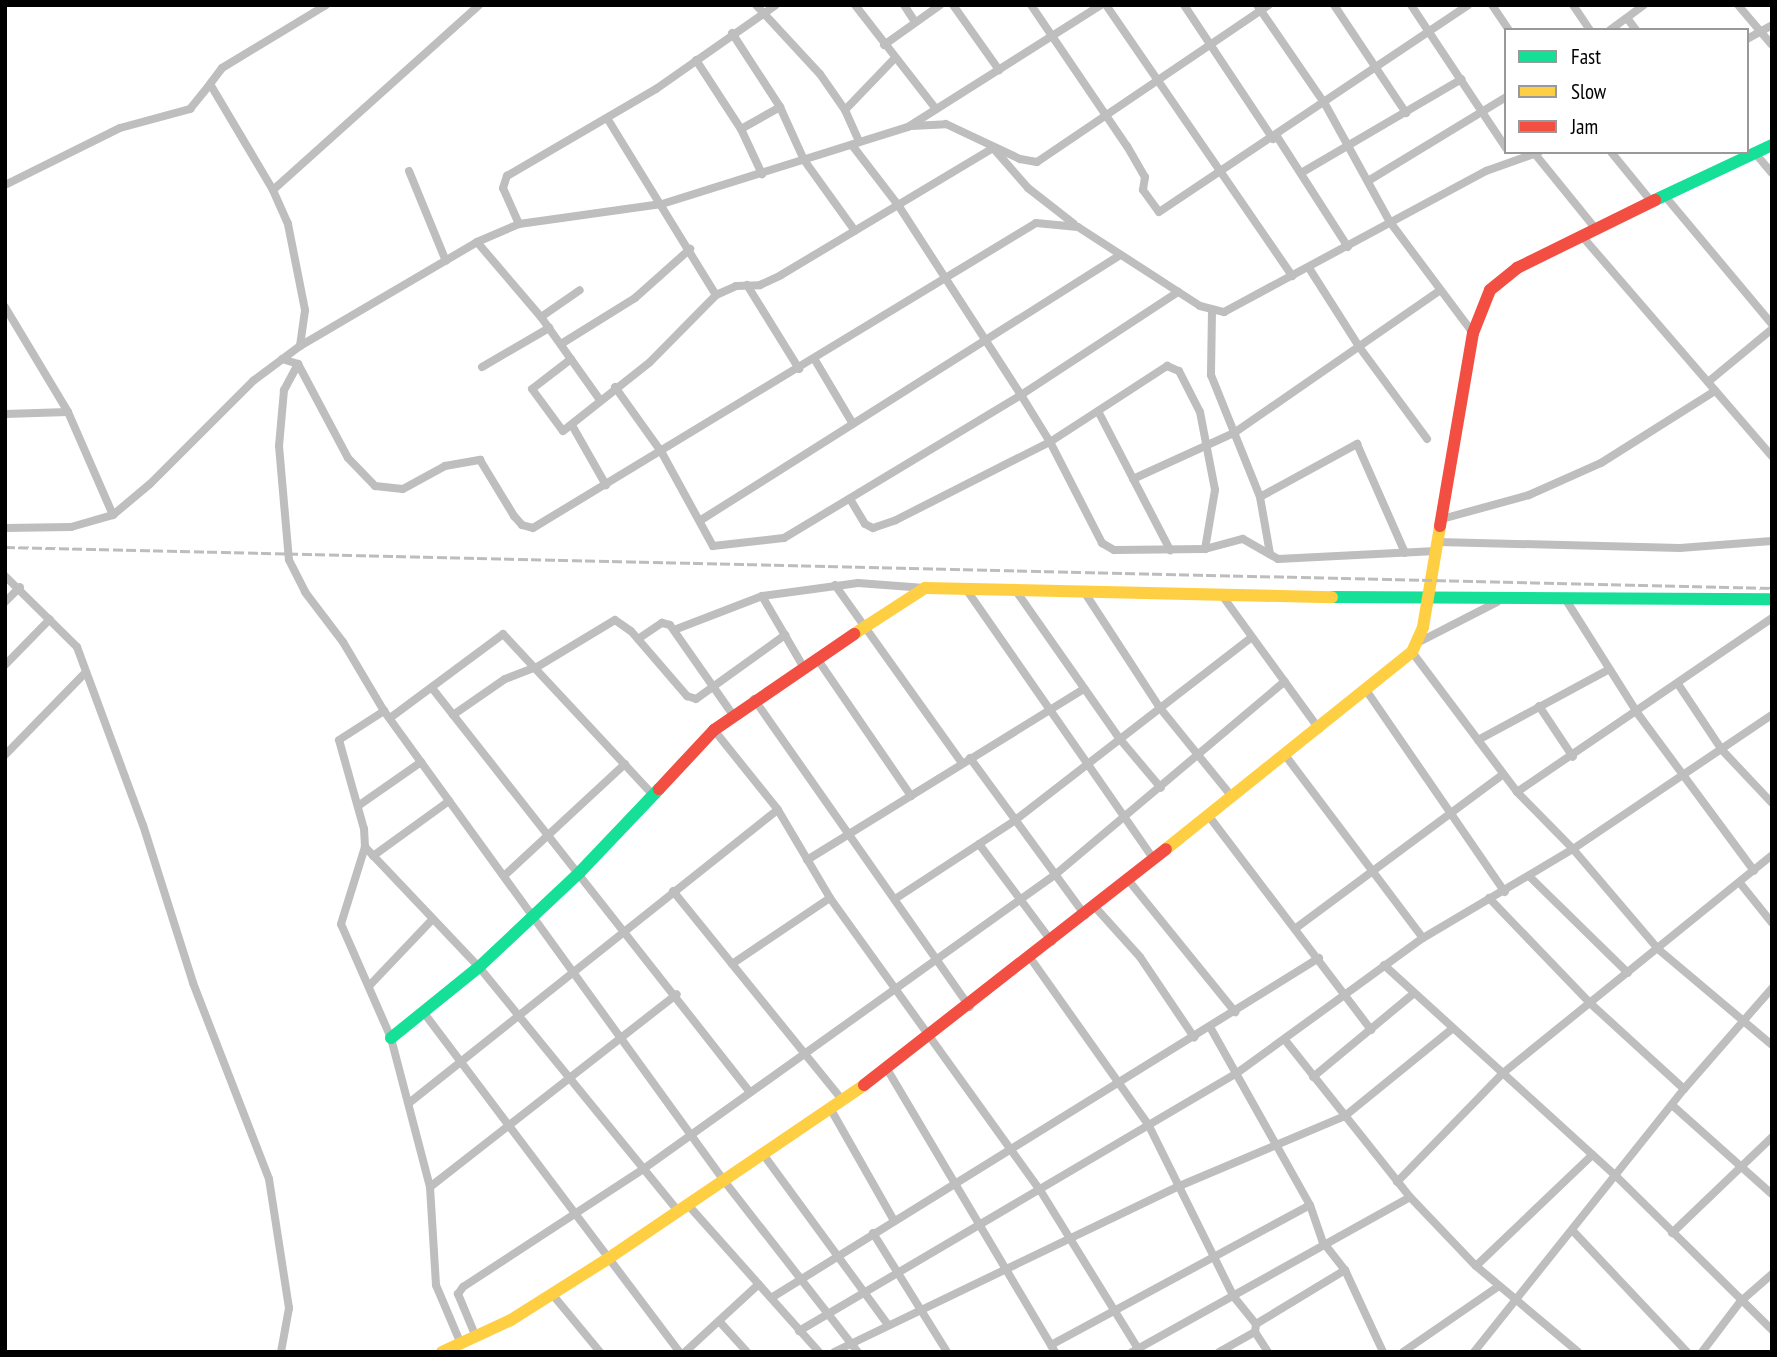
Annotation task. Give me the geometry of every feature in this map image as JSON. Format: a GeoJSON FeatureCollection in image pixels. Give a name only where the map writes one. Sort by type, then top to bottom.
{"type":"FeatureCollection","features":[{"type":"Feature","properties":{"kind":"main road"},"geometry":{"type":"LineString","coordinates":[[451,1349],[552,1294],[606,1260],[725,1182],[887,1069],[1129,881],[1319,729],[1416,647],[1428,598],[1473,333],[1481,306],[1497,282],[1581,234],[1738,156],[1755,153],[1772,145]]}},
{"type":"Feature","properties":{"kind":"main road"},"geometry":{"type":"LineString","coordinates":[[391,1038],[479,967],[579,873],[714,730],[754,699],[818,660],[925,588],[964,586],[1500,601],[1772,599]]}},
{"type":"Feature","properties":{"kind":"street"},"geometry":{"type":"LineString","coordinates":[[5,185],[120,128],[190,109],[222,68],[326,5]]}},
{"type":"Feature","properties":{"kind":"street"},"geometry":{"type":"LineString","coordinates":[[757,5],[820,74],[845,110],[855,144],[898,205],[1021,396],[1049,442],[1102,543],[1114,550],[1205,549],[1243,540],[1278,559],[1405,553],[1437,547],[1680,548],[1772,541]]}},
{"type":"Feature","properties":{"kind":"street"},"geometry":{"type":"LineString","coordinates":[[519,224],[503,188],[507,176],[581,129],[607,118],[776,5]]}},
{"type":"Feature","properties":{"kind":"street"},"geometry":{"type":"LineString","coordinates":[[855,5],[894,60],[936,109]]}},
{"type":"Feature","properties":{"kind":"street"},"geometry":{"type":"LineString","coordinates":[[904,5],[915,22]]}},
{"type":"Feature","properties":{"kind":"street"},"geometry":{"type":"LineString","coordinates":[[884,45],[940,5]]}},
{"type":"Feature","properties":{"kind":"street"},"geometry":{"type":"LineString","coordinates":[[953,5],[999,71]]}},
{"type":"Feature","properties":{"kind":"street"},"geometry":{"type":"LineString","coordinates":[[1031,5],[1145,177],[1143,190],[1159,212],[1325,104],[1468,5]]}},
{"type":"Feature","properties":{"kind":"street"},"geometry":{"type":"LineString","coordinates":[[908,127],[1103,5],[1292,276]]}},
{"type":"Feature","properties":{"kind":"street"},"geometry":{"type":"LineString","coordinates":[[1184,5],[1301,173],[1348,247]]}},
{"type":"Feature","properties":{"kind":"street"},"geometry":{"type":"LineString","coordinates":[[1334,5],[1406,113]]}},
{"type":"Feature","properties":{"kind":"street"},"geometry":{"type":"LineString","coordinates":[[1411,5],[1504,146]]}},
{"type":"Feature","properties":{"kind":"street"},"geometry":{"type":"LineString","coordinates":[[1492,5],[1508,28]]}},
{"type":"Feature","properties":{"kind":"street"},"geometry":{"type":"LineString","coordinates":[[1573,5],[1589,28]]}},
{"type":"Feature","properties":{"kind":"street"},"geometry":{"type":"LineString","coordinates":[[1613,28],[1644,5]]}},
{"type":"Feature","properties":{"kind":"street"},"geometry":{"type":"LineString","coordinates":[[1738,5],[1772,45]]}},
{"type":"Feature","properties":{"kind":"street"},"geometry":{"type":"LineString","coordinates":[[273,190],[473,7]]}},
{"type":"Feature","properties":{"kind":"street"},"geometry":{"type":"LineString","coordinates":[[5,528],[71,527],[113,515],[150,484],[253,381],[300,346],[477,242],[519,224],[662,204],[908,127],[946,124],[991,146],[1037,162],[1212,47],[1262,7],[1325,104],[1391,222],[1473,333]]}},
{"type":"Feature","properties":{"kind":"street"},"geometry":{"type":"LineString","coordinates":[[1627,18],[1634,28]]}},
{"type":"Feature","properties":{"kind":"street"},"geometry":{"type":"LineString","coordinates":[[1749,38],[1772,25]]}},
{"type":"Feature","properties":{"kind":"street"},"geometry":{"type":"LineString","coordinates":[[732,33],[780,107],[804,160],[855,232]]}},
{"type":"Feature","properties":{"kind":"street"},"geometry":{"type":"LineString","coordinates":[[696,60],[741,129],[762,174]]}},
{"type":"Feature","properties":{"kind":"street"},"geometry":{"type":"LineString","coordinates":[[845,110],[894,60]]}},
{"type":"Feature","properties":{"kind":"street"},"geometry":{"type":"LineString","coordinates":[[1301,173],[1462,79]]}},
{"type":"Feature","properties":{"kind":"street"},"geometry":{"type":"LineString","coordinates":[[210,84],[273,190],[291,235],[305,310],[300,346]]}},
{"type":"Feature","properties":{"kind":"street"},"geometry":{"type":"LineString","coordinates":[[1368,181],[1504,98]]}},
{"type":"Feature","properties":{"kind":"street"},"geometry":{"type":"LineString","coordinates":[[741,129],[780,107]]}},
{"type":"Feature","properties":{"kind":"street"},"geometry":{"type":"LineString","coordinates":[[607,118],[716,295]]}},
{"type":"Feature","properties":{"kind":"street"},"geometry":{"type":"LineString","coordinates":[[571,359],[532,390],[561,430],[573,427],[615,387],[663,351],[716,295],[747,285],[760,285],[781,275],[991,146]]}},
{"type":"Feature","properties":{"kind":"street"},"geometry":{"type":"LineString","coordinates":[[991,146],[1028,188],[1078,227],[1118,256],[1212,310],[1234,310],[1486,171],[1534,154]]}},
{"type":"Feature","properties":{"kind":"street"},"geometry":{"type":"LineString","coordinates":[[1755,153],[1772,173]]}},
{"type":"Feature","properties":{"kind":"street"},"geometry":{"type":"LineString","coordinates":[[1510,154],[1514,161]]}},
{"type":"Feature","properties":{"kind":"street"},"geometry":{"type":"LineString","coordinates":[[1538,154],[1595,228]]}},
{"type":"Feature","properties":{"kind":"street"},"geometry":{"type":"LineString","coordinates":[[1613,154],[1651,201]]}},
{"type":"Feature","properties":{"kind":"street"},"geometry":{"type":"LineString","coordinates":[[409,171],[446,261]]}},
{"type":"Feature","properties":{"kind":"street"},"geometry":{"type":"LineString","coordinates":[[1664,195],[1772,327],[1709,382]]}},
{"type":"Feature","properties":{"kind":"street"},"geometry":{"type":"LineString","coordinates":[[282,359],[298,364],[348,457],[375,486],[403,489],[445,466],[480,460],[514,516],[528,529],[662,453],[1036,223],[1078,227]]}},
{"type":"Feature","properties":{"kind":"street"},"geometry":{"type":"LineString","coordinates":[[1581,234],[1772,456]]}},
{"type":"Feature","properties":{"kind":"street"},"geometry":{"type":"LineString","coordinates":[[477,242],[541,317],[600,400]]}},
{"type":"Feature","properties":{"kind":"street"},"geometry":{"type":"LineString","coordinates":[[561,344],[635,298],[690,249]]}},
{"type":"Feature","properties":{"kind":"street"},"geometry":{"type":"LineString","coordinates":[[701,520],[1118,256]]}},
{"type":"Feature","properties":{"kind":"street"},"geometry":{"type":"LineString","coordinates":[[1309,268],[1360,348],[1427,439]]}},
{"type":"Feature","properties":{"kind":"street"},"geometry":{"type":"LineString","coordinates":[[747,285],[799,369]]}},
{"type":"Feature","properties":{"kind":"street"},"geometry":{"type":"LineString","coordinates":[[541,317],[580,290]]}},
{"type":"Feature","properties":{"kind":"street"},"geometry":{"type":"LineString","coordinates":[[1133,479],[1234,433],[1360,348],[1439,290]]}},
{"type":"Feature","properties":{"kind":"street"},"geometry":{"type":"LineString","coordinates":[[615,387],[662,453],[713,546],[784,538],[1021,396],[1178,292]]}},
{"type":"Feature","properties":{"kind":"street"},"geometry":{"type":"LineString","coordinates":[[1212,310],[1211,376],[1260,497],[1270,554]]}},
{"type":"Feature","properties":{"kind":"street"},"geometry":{"type":"LineString","coordinates":[[6,311],[68,412],[113,515]]}},
{"type":"Feature","properties":{"kind":"street"},"geometry":{"type":"LineString","coordinates":[[482,368],[548,328]]}},
{"type":"Feature","properties":{"kind":"street"},"geometry":{"type":"LineString","coordinates":[[815,360],[853,424]]}},
{"type":"Feature","properties":{"kind":"street"},"geometry":{"type":"LineString","coordinates":[[298,364],[287,377],[279,446],[289,560],[304,592],[343,642],[384,711],[619,1039],[725,1182],[855,1348]]}},
{"type":"Feature","properties":{"kind":"street"},"geometry":{"type":"LineString","coordinates":[[850,499],[860,519],[873,528],[1049,442],[1167,366],[1174,368],[1200,412],[1208,445],[1215,490],[1205,549]]}},
{"type":"Feature","properties":{"kind":"street"},"geometry":{"type":"LineString","coordinates":[[1442,519],[1529,495],[1601,463],[1715,391]]}},
{"type":"Feature","properties":{"kind":"street"},"geometry":{"type":"LineString","coordinates":[[1097,411],[1170,550]]}},
{"type":"Feature","properties":{"kind":"street"},"geometry":{"type":"LineString","coordinates":[[5,414],[68,412]]}},
{"type":"Feature","properties":{"kind":"street"},"geometry":{"type":"LineString","coordinates":[[573,427],[606,485]]}},
{"type":"Feature","properties":{"kind":"street"},"geometry":{"type":"LineString","coordinates":[[1260,497],[1357,443],[1405,553]]}},
{"type":"Feature","properties":{"kind":"street"},"geometry":{"type":"LineString","coordinates":[[5,576],[20,587],[77,647],[84,674],[120,760],[193,984],[270,1179],[289,1308],[281,1352]]}},
{"type":"Feature","properties":{"kind":"street"},"geometry":{"type":"LineString","coordinates":[[835,585],[864,630],[962,763]]}},
{"type":"Feature","properties":{"kind":"street"},"geometry":{"type":"LineString","coordinates":[[674,630],[762,596],[835,585],[925,588]]}},
{"type":"Feature","properties":{"kind":"street"},"geometry":{"type":"LineString","coordinates":[[964,586],[1084,765],[1154,859]]}},
{"type":"Feature","properties":{"kind":"street"},"geometry":{"type":"LineString","coordinates":[[5,602],[20,587]]}},
{"type":"Feature","properties":{"kind":"street"},"geometry":{"type":"LineString","coordinates":[[1014,588],[1119,737],[1161,788]]}},
{"type":"Feature","properties":{"kind":"street"},"geometry":{"type":"LineString","coordinates":[[1083,590],[1160,708],[1200,754],[1232,797]]}},
{"type":"Feature","properties":{"kind":"street"},"geometry":{"type":"LineString","coordinates":[[1221,594],[1319,729]]}},
{"type":"Feature","properties":{"kind":"street"},"geometry":{"type":"LineString","coordinates":[[762,596],[804,668]]}},
{"type":"Feature","properties":{"kind":"street"},"geometry":{"type":"LineString","coordinates":[[1566,600],[1637,714],[1754,870]]}},
{"type":"Feature","properties":{"kind":"street"},"geometry":{"type":"LineString","coordinates":[[1500,601],[1416,647],[1478,740],[1517,792],[1573,849],[1658,949],[1772,1045]]}},
{"type":"Feature","properties":{"kind":"street"},"geometry":{"type":"LineString","coordinates":[[1517,792],[1637,714],[1772,618]]}},
{"type":"Feature","properties":{"kind":"street"},"geometry":{"type":"LineString","coordinates":[[5,665],[50,619]]}},
{"type":"Feature","properties":{"kind":"street"},"geometry":{"type":"LineString","coordinates":[[453,715],[505,679],[537,667],[615,620],[638,639],[687,696],[696,699],[785,635]]}},
{"type":"Feature","properties":{"kind":"street"},"geometry":{"type":"LineString","coordinates":[[638,639],[662,623],[674,630],[733,715]]}},
{"type":"Feature","properties":{"kind":"street"},"geometry":{"type":"LineString","coordinates":[[390,718],[503,634],[537,667],[653,795]]}},
{"type":"Feature","properties":{"kind":"street"},"geometry":{"type":"LineString","coordinates":[[895,899],[1014,821],[1119,737],[1251,638]]}},
{"type":"Feature","properties":{"kind":"street"},"geometry":{"type":"LineString","coordinates":[[818,660],[911,796]]}},
{"type":"Feature","properties":{"kind":"street"},"geometry":{"type":"LineString","coordinates":[[1478,740],[1608,670]]}},
{"type":"Feature","properties":{"kind":"street"},"geometry":{"type":"LineString","coordinates":[[5,755],[84,674]]}},
{"type":"Feature","properties":{"kind":"street"},"geometry":{"type":"LineString","coordinates":[[476,1337],[460,1290],[642,1170],[804,1051],[1056,874],[1285,681]]}},
{"type":"Feature","properties":{"kind":"street"},"geometry":{"type":"LineString","coordinates":[[1678,684],[1722,750],[1772,803]]}},
{"type":"Feature","properties":{"kind":"street"},"geometry":{"type":"LineString","coordinates":[[432,688],[677,994],[749,1091]]}},
{"type":"Feature","properties":{"kind":"street"},"geometry":{"type":"LineString","coordinates":[[807,860],[1084,689]]}},
{"type":"Feature","properties":{"kind":"street"},"geometry":{"type":"LineString","coordinates":[[1366,690],[1505,892]]}},
{"type":"Feature","properties":{"kind":"street"},"geometry":{"type":"LineString","coordinates":[[754,699],[817,784],[849,836],[938,958],[970,1007]]}},
{"type":"Feature","properties":{"kind":"street"},"geometry":{"type":"LineString","coordinates":[[1539,706],[1573,757]]}},
{"type":"Feature","properties":{"kind":"street"},"geometry":{"type":"LineString","coordinates":[[384,711],[339,740],[358,806],[365,847],[341,924],[391,1038],[409,1102],[435,1212],[433,1271],[451,1349]]}},
{"type":"Feature","properties":{"kind":"street"},"geometry":{"type":"LineString","coordinates":[[799,1331],[866,1294],[898,1270],[981,1226],[1237,1073],[1423,938],[1530,877],[1772,715]]}},
{"type":"Feature","properties":{"kind":"street"},"geometry":{"type":"LineString","coordinates":[[714,730],[778,810],[830,898],[1040,1190],[1137,1350],[1234,1297],[1323,1242],[1410,1197]]}},
{"type":"Feature","properties":{"kind":"street"},"geometry":{"type":"LineString","coordinates":[[1285,755],[1371,873],[1423,938]]}},
{"type":"Feature","properties":{"kind":"street"},"geometry":{"type":"LineString","coordinates":[[970,758],[1014,821],[1056,874],[1090,911],[1140,957],[1194,1037]]}},
{"type":"Feature","properties":{"kind":"street"},"geometry":{"type":"LineString","coordinates":[[358,806],[421,762]]}},
{"type":"Feature","properties":{"kind":"street"},"geometry":{"type":"LineString","coordinates":[[504,876],[625,764]]}},
{"type":"Feature","properties":{"kind":"street"},"geometry":{"type":"LineString","coordinates":[[1296,928],[1452,816],[1503,774]]}},
{"type":"Feature","properties":{"kind":"street"},"geometry":{"type":"LineString","coordinates":[[373,856],[449,801]]}},
{"type":"Feature","properties":{"kind":"street"},"geometry":{"type":"LineString","coordinates":[[409,1102],[464,1062],[673,891],[778,810]]}},
{"type":"Feature","properties":{"kind":"street"},"geometry":{"type":"LineString","coordinates":[[1209,815],[1371,1030]]}},
{"type":"Feature","properties":{"kind":"street"},"geometry":{"type":"LineString","coordinates":[[979,844],[1052,942]]}},
{"type":"Feature","properties":{"kind":"street"},"geometry":{"type":"LineString","coordinates":[[365,847],[479,967],[642,1170],[760,1284],[819,1352]]}},
{"type":"Feature","properties":{"kind":"street"},"geometry":{"type":"LineString","coordinates":[[1397,1182],[1503,1073],[1772,855]]}},
{"type":"Feature","properties":{"kind":"street"},"geometry":{"type":"LineString","coordinates":[[1530,877],[1628,973]]}},
{"type":"Feature","properties":{"kind":"street"},"geometry":{"type":"LineString","coordinates":[[1129,881],[1235,1012]]}},
{"type":"Feature","properties":{"kind":"street"},"geometry":{"type":"LineString","coordinates":[[1740,883],[1772,923]]}},
{"type":"Feature","properties":{"kind":"street"},"geometry":{"type":"LineString","coordinates":[[673,891],[842,1100]]}},
{"type":"Feature","properties":{"kind":"street"},"geometry":{"type":"LineString","coordinates":[[732,964],[830,898]]}},
{"type":"Feature","properties":{"kind":"street"},"geometry":{"type":"LineString","coordinates":[[1489,898],[1591,1004],[1684,1089]]}},
{"type":"Feature","properties":{"kind":"street"},"geometry":{"type":"LineString","coordinates":[[370,985],[432,920]]}},
{"type":"Feature","properties":{"kind":"street"},"geometry":{"type":"LineString","coordinates":[[771,1298],[893,1219],[1235,1012],[1319,958]]}},
{"type":"Feature","properties":{"kind":"street"},"geometry":{"type":"LineString","coordinates":[[1031,959],[1121,1080],[1148,1124],[1234,1297],[1268,1352]]}},
{"type":"Feature","properties":{"kind":"street"},"geometry":{"type":"LineString","coordinates":[[1384,965],[1617,1177],[1740,1302],[1772,1330]]}},
{"type":"Feature","properties":{"kind":"street"},"geometry":{"type":"LineString","coordinates":[[1474,1352],[1617,1177],[1684,1089],[1741,1020],[1772,988]]}},
{"type":"Feature","properties":{"kind":"street"},"geometry":{"type":"LineString","coordinates":[[1314,1077],[1414,993]]}},
{"type":"Feature","properties":{"kind":"street"},"geometry":{"type":"LineString","coordinates":[[430,1186],[677,994]]}},
{"type":"Feature","properties":{"kind":"street"},"geometry":{"type":"LineString","coordinates":[[424,1013],[511,1124],[606,1260],[679,1352]]}},
{"type":"Feature","properties":{"kind":"street"},"geometry":{"type":"LineString","coordinates":[[1210,1027],[1310,1205],[1323,1242],[1345,1270],[1383,1352]]}},
{"type":"Feature","properties":{"kind":"street"},"geometry":{"type":"LineString","coordinates":[[834,1352],[855,1348],[888,1325],[922,1308],[1177,1187],[1274,1143],[1345,1116],[1452,1029]]}},
{"type":"Feature","properties":{"kind":"street"},"geometry":{"type":"LineString","coordinates":[[1285,1040],[1410,1197],[1476,1266],[1578,1352]]}},
{"type":"Feature","properties":{"kind":"street"},"geometry":{"type":"LineString","coordinates":[[887,1069],[1053,1348],[1113,1309],[1310,1205]]}},
{"type":"Feature","properties":{"kind":"street"},"geometry":{"type":"LineString","coordinates":[[1672,1105],[1740,1162],[1772,1194]]}},
{"type":"Feature","properties":{"kind":"street"},"geometry":{"type":"LineString","coordinates":[[830,1108],[893,1219]]}},
{"type":"Feature","properties":{"kind":"street"},"geometry":{"type":"LineString","coordinates":[[1672,1233],[1722,1188],[1740,1162],[1772,1137]]}},
{"type":"Feature","properties":{"kind":"street"},"geometry":{"type":"LineString","coordinates":[[763,1154],[888,1325]]}},
{"type":"Feature","properties":{"kind":"street"},"geometry":{"type":"LineString","coordinates":[[1476,1266],[1592,1155]]}},
{"type":"Feature","properties":{"kind":"street"},"geometry":{"type":"LineString","coordinates":[[1573,1231],[1687,1352]]}},
{"type":"Feature","properties":{"kind":"street"},"geometry":{"type":"LineString","coordinates":[[873,1233],[947,1352]]}},
{"type":"Feature","properties":{"kind":"street"},"geometry":{"type":"LineString","coordinates":[[1219,1352],[1345,1270]]}},
{"type":"Feature","properties":{"kind":"street"},"geometry":{"type":"LineString","coordinates":[[1702,1352],[1740,1302],[1772,1274]]}},
{"type":"Feature","properties":{"kind":"street"},"geometry":{"type":"LineString","coordinates":[[685,1352],[760,1284]]}},
{"type":"Feature","properties":{"kind":"street"},"geometry":{"type":"LineString","coordinates":[[1403,1352],[1499,1286]]}},
{"type":"Feature","properties":{"kind":"street"},"geometry":{"type":"LineString","coordinates":[[552,1294],[600,1352]]}},
{"type":"Feature","properties":{"kind":"street"},"geometry":{"type":"LineString","coordinates":[[719,1321],[747,1352]]}},
{"type":"Feature","properties":{"kind":"railway"},"geometry":{"type":"LineString","coordinates":[[5,547],[1772,588]]}},
{"type":"Feature","properties":{"kind":"traffic: fast"},"geometry":{"type":"LineString","coordinates":[[1655,200],[1772,145]]}},
{"type":"Feature","properties":{"kind":"traffic: fast"},"geometry":{"type":"LineString","coordinates":[[1332,597],[1772,599]]}},
{"type":"Feature","properties":{"kind":"traffic: fast"},"geometry":{"type":"LineString","coordinates":[[391,1038],[479,967],[579,873],[659,789]]}},
{"type":"Feature","properties":{"kind":"traffic: slow"},"geometry":{"type":"LineString","coordinates":[[1166,849],[1412,652],[1423,627],[1440,526]]}},
{"type":"Feature","properties":{"kind":"traffic: slow"},"geometry":{"type":"LineString","coordinates":[[854,634],[925,588],[1332,597]]}},
{"type":"Feature","properties":{"kind":"traffic: slow"},"geometry":{"type":"LineString","coordinates":[[442,1352],[511,1320],[606,1260],[864,1085]]}},
{"type":"Feature","properties":{"kind":"traffic: jam"},"geometry":{"type":"LineString","coordinates":[[1440,526],[1473,333],[1490,290],[1517,268],[1655,200]]}},
{"type":"Feature","properties":{"kind":"traffic: jam"},"geometry":{"type":"LineString","coordinates":[[659,789],[714,730],[854,634]]}},
{"type":"Feature","properties":{"kind":"traffic: jam"},"geometry":{"type":"LineString","coordinates":[[864,1085],[1166,849]]}}]}
